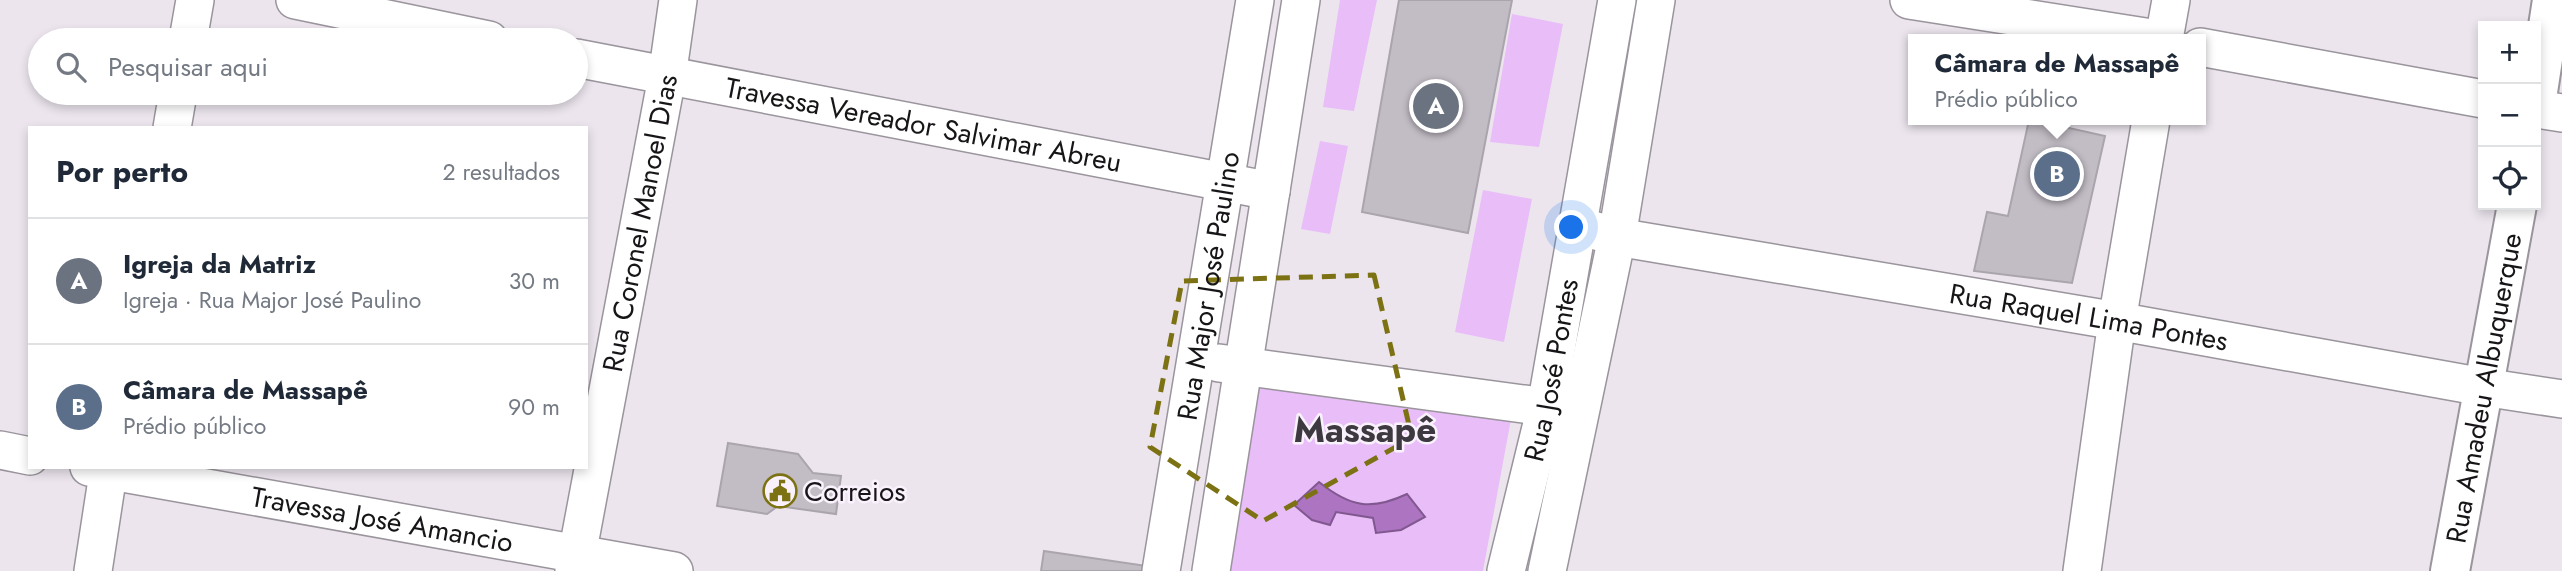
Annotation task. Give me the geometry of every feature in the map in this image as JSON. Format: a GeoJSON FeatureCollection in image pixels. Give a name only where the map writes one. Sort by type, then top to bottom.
{"type":"FeatureCollection","features":[{"type":"Feature","properties":{"kind":"main road"},"geometry":{"type":"LineString","coordinates":[[2539,84],[2552,0]]}},
{"type":"Feature","properties":{"kind":"main road","name":"Rua Amadeu Albuquerque"},"geometry":{"type":"LineString","coordinates":[[2450,571],[2516,210]]}},
{"type":"Feature","properties":{"kind":"street"},"geometry":{"type":"LineString","coordinates":[[190,28],[195,0]]}},
{"type":"Feature","properties":{"kind":"street"},"geometry":{"type":"LineString","coordinates":[[295,0],[431,28]]}},
{"type":"Feature","properties":{"kind":"street","name":"Rua Coronel Manoel Dias"},"geometry":{"type":"LineString","coordinates":[[576,562],[667,77],[678,0]]}},
{"type":"Feature","properties":{"kind":"street","name":"Rua José Pontes"},"geometry":{"type":"LineString","coordinates":[[1547,571],[1579,226],[1616,0]]}},
{"type":"Feature","properties":{"kind":"street","name":"Rua José Pontes"},"geometry":{"type":"LineString","coordinates":[[1506,571],[1563,412],[1617,237],[1656,0]]}},
{"type":"Feature","properties":{"kind":"street"},"geometry":{"type":"LineString","coordinates":[[1909,0],[2126,34]]}},
{"type":"Feature","properties":{"kind":"street"},"geometry":{"type":"LineString","coordinates":[[2165,34],[2171,0]]}},
{"type":"Feature","properties":{"kind":"street"},"geometry":{"type":"LineString","coordinates":[[1254,3],[1300,7]]}},
{"type":"Feature","properties":{"kind":"street","name":"Rua Major José Paulino"},"geometry":{"type":"LineString","coordinates":[[1161,571],[1198,360],[1223,181],[1254,3]]}},
{"type":"Feature","properties":{"kind":"street","name":"Rua Major José Paulino"},"geometry":{"type":"LineString","coordinates":[[1210,571],[1300,7]]}},
{"type":"Feature","properties":{"kind":"street"},"geometry":{"type":"LineString","coordinates":[[2206,48],[2478,98]]}},
{"type":"Feature","properties":{"kind":"street","name":"Travessa Vereador Salvimar Abreu"},"geometry":{"type":"LineString","coordinates":[[588,61],[1271,191]]}},
{"type":"Feature","properties":{"kind":"street"},"geometry":{"type":"LineString","coordinates":[[172,126],[176,105]]}},
{"type":"Feature","properties":{"kind":"street"},"geometry":{"type":"LineString","coordinates":[[2541,108],[2562,113]]}},
{"type":"Feature","properties":{"kind":"street"},"geometry":{"type":"LineString","coordinates":[[2082,571],[2117,321],[2150,125]]}},
{"type":"Feature","properties":{"kind":"street","name":"Rua Raquel Lima Pontes"},"geometry":{"type":"LineString","coordinates":[[1579,226],[1617,237],[2117,321],[2483,387],[2560,391]]}},
{"type":"Feature","properties":{"kind":"street"},"geometry":{"type":"LineString","coordinates":[[1198,360],[1563,412]]}},
{"type":"Feature","properties":{"kind":"street"},"geometry":{"type":"LineString","coordinates":[[0,450],[28,456]]}},
{"type":"Feature","properties":{"kind":"street"},"geometry":{"type":"LineString","coordinates":[[93,571],[102,469]]}},
{"type":"Feature","properties":{"kind":"street","name":"Travessa José Amancio"},"geometry":{"type":"LineString","coordinates":[[107,469],[576,562],[674,571]]}},
{"type":"Feature","properties":{"kind":"highlighted area"},"geometry":{"type":"Polygon","coordinates":[[[1374,275],[1412,438],[1263,521],[1150,447],[1182,281],[1374,275]]]}},
{"type":"Feature","properties":{"kind":"shaded area"},"geometry":{"type":"Polygon","coordinates":[[[1340,0],[1377,0],[1354,111],[1323,107],[1340,0]]]}},
{"type":"Feature","properties":{"kind":"shaded area"},"geometry":{"type":"Polygon","coordinates":[[[1512,14],[1563,24],[1539,147],[1490,142],[1512,14]]]}},
{"type":"Feature","properties":{"kind":"shaded area"},"geometry":{"type":"Polygon","coordinates":[[[1320,141],[1348,146],[1330,234],[1301,229],[1320,141]]]}},
{"type":"Feature","properties":{"kind":"shaded area"},"geometry":{"type":"Polygon","coordinates":[[[1483,190],[1532,199],[1504,342],[1455,332],[1483,190]]]}},
{"type":"Feature","properties":{"kind":"shaded area"},"geometry":{"type":"Polygon","coordinates":[[[1248,382],[1511,419],[1483,571],[1218,571],[1248,382]]]}},
{"type":"Feature","properties":{"kind":"shaded area"},"geometry":{"type":"Polygon","coordinates":[[[1319,482],[1341,497],[1361,504],[1382,503],[1407,494],[1425,517],[1401,530],[1376,533],[1373,518],[1336,512],[1330,525],[1312,520],[1294,505],[1319,482]]]}},
{"type":"Feature","properties":{"kind":"building"},"geometry":{"type":"Polygon","coordinates":[[[1399,0],[1512,0],[1468,233],[1362,212],[1399,0]]]}},
{"type":"Feature","properties":{"kind":"building"},"geometry":{"type":"Polygon","coordinates":[[[2028,125],[2060,125],[2105,136],[2072,283],[1974,271],[1987,212],[2008,216],[2028,125]]]}},
{"type":"Feature","properties":{"kind":"building","name":"Correios"},"geometry":{"type":"Polygon","coordinates":[[[728,443],[798,454],[813,473],[841,476],[836,514],[778,506],[767,514],[717,506],[728,443]]]}},
{"type":"Feature","properties":{"kind":"building"},"geometry":{"type":"Polygon","coordinates":[[[1044,551],[1147,566],[1146,571],[1041,571],[1044,551]]]}},
{"type":"Feature","properties":{"kind":"place","name":"Igreja da Matriz"},"geometry":{"type":"Point","coordinates":[1436,106]}},
{"type":"Feature","properties":{"kind":"place","name":"Câmara de Massapê"},"geometry":{"type":"Point","coordinates":[2057,174]}},
{"type":"Feature","properties":{"kind":"place","name":"Correios"},"geometry":{"type":"Point","coordinates":[780,491]}},
{"type":"Feature","properties":{"kind":"district","name":"Massapê"},"geometry":{"type":"Point","coordinates":[1365,430]}}]}
